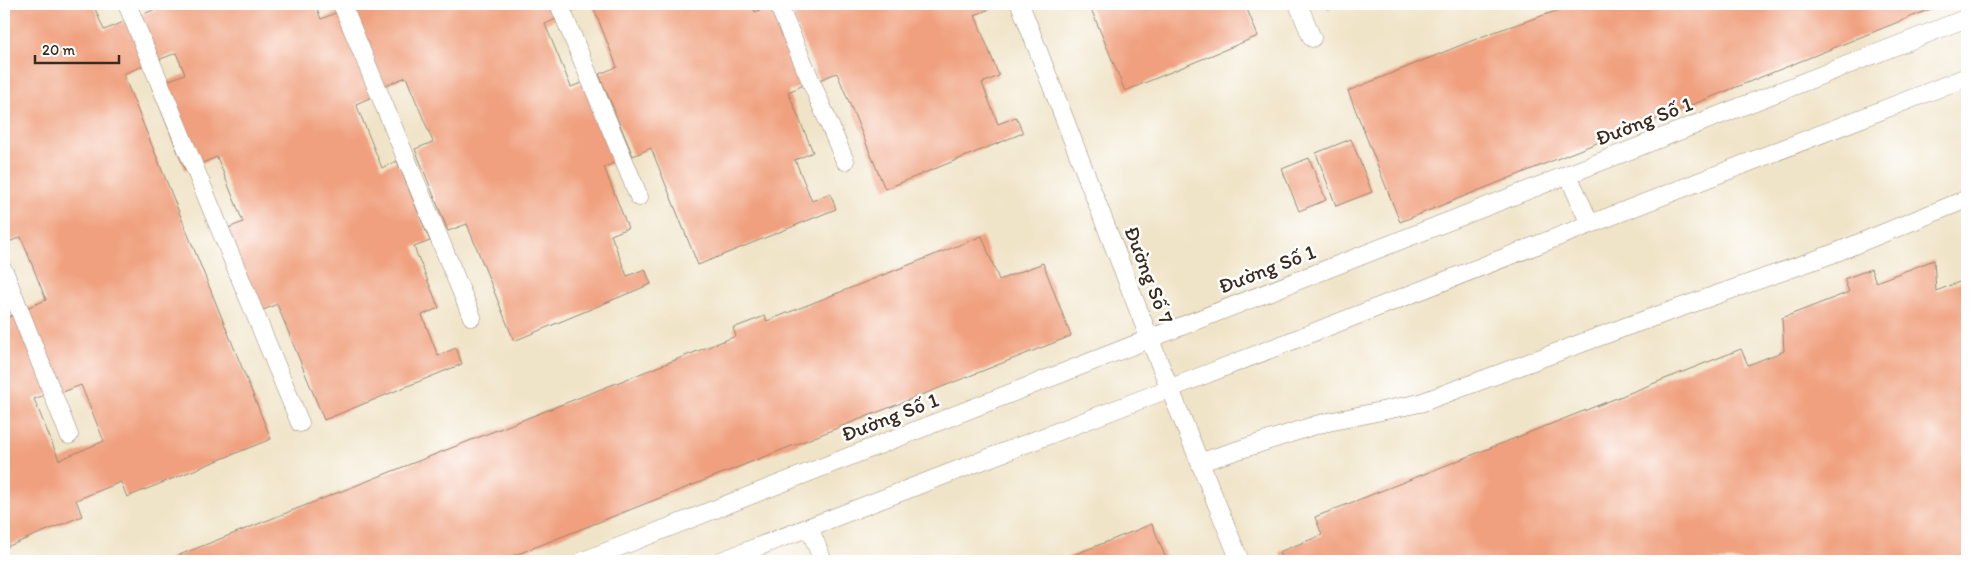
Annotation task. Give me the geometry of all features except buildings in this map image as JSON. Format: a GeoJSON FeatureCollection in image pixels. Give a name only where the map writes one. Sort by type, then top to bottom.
{"type":"FeatureCollection","features":[{"type":"Feature","properties":{"kind":"lane"},"geometry":{"type":"LineString","coordinates":[[127,4],[300,423]]}},
{"type":"Feature","properties":{"kind":"lane"},"geometry":{"type":"LineString","coordinates":[[342,4],[472,317]]}},
{"type":"Feature","properties":{"kind":"lane"},"geometry":{"type":"LineString","coordinates":[[559,4],[639,197]]}},
{"type":"Feature","properties":{"kind":"lane"},"geometry":{"type":"LineString","coordinates":[[778,4],[845,161]]}},
{"type":"Feature","properties":{"kind":"lane","name":"Đường Số 7"},"geometry":{"type":"LineString","coordinates":[[1020,4],[1150,340],[1240,561]]}},
{"type":"Feature","properties":{"kind":"lane"},"geometry":{"type":"LineString","coordinates":[[1298,4],[1312,38]]}},
{"type":"Feature","properties":{"kind":"lane","name":"Đường Số 1"},"geometry":{"type":"LineString","coordinates":[[583,561],[1967,18]]}},
{"type":"Feature","properties":{"kind":"lane"},"geometry":{"type":"LineString","coordinates":[[721,561],[1171,388],[1967,77]]}},
{"type":"Feature","properties":{"kind":"lane"},"geometry":{"type":"LineString","coordinates":[[1568,175],[1590,224]]}},
{"type":"Feature","properties":{"kind":"lane"},"geometry":{"type":"LineString","coordinates":[[1201,462],[1319,424],[1420,403],[1628,326],[1832,254],[1967,199]]}},
{"type":"Feature","properties":{"kind":"lane"},"geometry":{"type":"LineString","coordinates":[[4,271],[69,435]]}},
{"type":"Feature","properties":{"kind":"lane"},"geometry":{"type":"LineString","coordinates":[[809,527],[823,561]]}}]}
